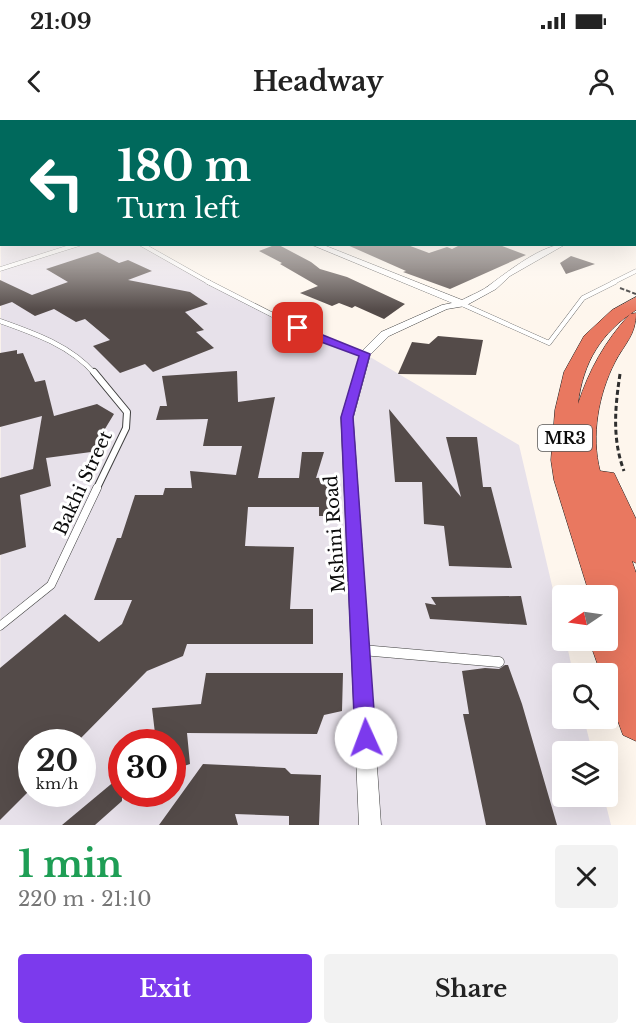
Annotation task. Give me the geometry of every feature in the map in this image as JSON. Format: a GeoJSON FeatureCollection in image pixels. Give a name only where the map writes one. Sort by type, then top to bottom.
{"type":"FeatureCollection","features":[{"type":"Feature","properties":{"kind":"highway","name":"MR3"},"geometry":{"type":"LineString","coordinates":[[603,585],[564,463],[570,381],[584,349],[600,328],[621,311],[628,295]]}},
{"type":"Feature","properties":{"kind":"highway","name":"MR3"},"geometry":{"type":"LineString","coordinates":[[636,318],[622,332],[606,355],[595,385],[586,428],[588,472],[628,596],[636,612]]}},
{"type":"Feature","properties":{"kind":"highway"},"geometry":{"type":"LineString","coordinates":[[586,428],[636,551]]}},
{"type":"Feature","properties":{"kind":"highway"},"geometry":{"type":"LineString","coordinates":[[564,463],[565,513],[587,585]]}},
{"type":"Feature","properties":{"kind":"highway","name":"MR3"},"geometry":{"type":"LineString","coordinates":[[618,624],[636,669]]}},
{"type":"Feature","properties":{"kind":"highway"},"geometry":{"type":"LineString","coordinates":[[610,651],[636,722]]}},
{"type":"Feature","properties":{"kind":"street"},"geometry":{"type":"LineString","coordinates":[[318,246],[462,304]]}},
{"type":"Feature","properties":{"kind":"street"},"geometry":{"type":"LineString","coordinates":[[365,354],[385,334],[445,307],[462,304],[493,286],[507,274],[559,246]]}},
{"type":"Feature","properties":{"kind":"street","name":"Mshini Road"},"geometry":{"type":"LineString","coordinates":[[365,354],[347,417],[362,650],[370,825]]}},
{"type":"Feature","properties":{"kind":"lane"},"geometry":{"type":"LineString","coordinates":[[0,269],[73,246]]}},
{"type":"Feature","properties":{"kind":"lane"},"geometry":{"type":"LineString","coordinates":[[145,246],[252,306],[316,337],[365,354]]}},
{"type":"Feature","properties":{"kind":"lane"},"geometry":{"type":"LineString","coordinates":[[462,304],[549,343],[584,298],[636,271]]}},
{"type":"Feature","properties":{"kind":"lane","name":"Bakhi Street"},"geometry":{"type":"LineString","coordinates":[[0,321],[41,336],[84,361],[127,412],[126,428],[51,585],[0,626]]}},
{"type":"Feature","properties":{"kind":"lane"},"geometry":{"type":"LineString","coordinates":[[362,650],[499,662]]}},
{"type":"Feature","properties":{"kind":"path"},"geometry":{"type":"LineString","coordinates":[[628,295],[636,294]]}},
{"type":"Feature","properties":{"kind":"path"},"geometry":{"type":"LineString","coordinates":[[621,364],[615,404],[618,458],[627,479]]}},
{"type":"Feature","properties":{"kind":"shaded area"},"geometry":{"type":"Polygon","coordinates":[[[1,246],[143,246],[242,301],[316,337],[365,354],[519,445],[552,585],[552,651],[568,651],[571,663],[552,663],[552,729],[586,729],[590,741],[552,741],[552,807],[606,807],[611,825],[0,825],[1,246]]]}},
{"type":"Feature","properties":{"kind":"building"},"geometry":{"type":"Polygon","coordinates":[[[272,246],[281,246],[320,269],[347,277],[405,304],[384,319],[355,306],[352,308],[339,303],[332,306],[300,293],[318,286],[259,251],[272,246]]]}},
{"type":"Feature","properties":{"kind":"building"},"geometry":{"type":"Polygon","coordinates":[[[350,246],[410,246],[429,253],[447,247],[452,249],[458,246],[502,246],[526,255],[450,289],[403,272],[406,271],[350,246]]]}},
{"type":"Feature","properties":{"kind":"building"},"geometry":{"type":"Polygon","coordinates":[[[98,252],[119,263],[128,260],[152,271],[128,280],[190,292],[208,304],[185,312],[204,330],[196,332],[214,348],[153,372],[145,364],[120,373],[93,346],[110,340],[85,319],[76,322],[54,309],[35,316],[12,302],[0,306],[0,280],[32,295],[68,282],[46,269],[98,252]]]}},
{"type":"Feature","properties":{"kind":"building"},"geometry":{"type":"Polygon","coordinates":[[[571,256],[595,264],[566,274],[560,263],[571,256]]]}},
{"type":"Feature","properties":{"kind":"building"},"geometry":{"type":"Polygon","coordinates":[[[438,336],[483,340],[476,375],[398,374],[412,342],[429,344],[438,336]]]}},
{"type":"Feature","properties":{"kind":"building"},"geometry":{"type":"Polygon","coordinates":[[[17,350],[17,354],[23,353],[35,382],[45,380],[54,416],[97,404],[114,414],[91,452],[46,458],[51,486],[20,495],[26,547],[0,555],[0,478],[33,469],[42,416],[0,427],[0,353],[17,350]]]}},
{"type":"Feature","properties":{"kind":"building"},"geometry":{"type":"Polygon","coordinates":[[[237,371],[238,402],[275,397],[258,478],[299,478],[302,452],[324,452],[316,478],[332,477],[334,516],[319,516],[319,507],[248,507],[245,546],[294,547],[290,609],[313,609],[313,644],[187,644],[183,656],[147,671],[90,729],[18,729],[18,802],[0,820],[0,668],[65,614],[99,642],[122,624],[132,600],[94,600],[117,538],[121,538],[135,495],[163,495],[165,488],[192,488],[190,471],[236,475],[242,446],[203,446],[208,419],[156,420],[160,406],[167,406],[162,376],[237,371]]]}},
{"type":"Feature","properties":{"kind":"building"},"geometry":{"type":"Polygon","coordinates":[[[389,409],[461,497],[446,437],[477,437],[483,487],[491,487],[512,568],[449,566],[444,526],[424,524],[422,482],[395,482],[389,409]]]}},
{"type":"Feature","properties":{"kind":"building"},"geometry":{"type":"Polygon","coordinates":[[[521,596],[527,625],[430,619],[425,603],[436,605],[431,597],[521,596]]]}},
{"type":"Feature","properties":{"kind":"building"},"geometry":{"type":"Polygon","coordinates":[[[508,665],[522,704],[557,825],[486,825],[463,714],[469,714],[462,671],[499,669],[508,665]]]}},
{"type":"Feature","properties":{"kind":"building"},"geometry":{"type":"Polygon","coordinates":[[[206,673],[343,673],[342,711],[324,715],[317,734],[187,733],[190,764],[186,765],[186,729],[154,729],[152,708],[201,704],[206,673]]]}},
{"type":"Feature","properties":{"kind":"building"},"geometry":{"type":"Polygon","coordinates":[[[203,764],[285,768],[291,774],[321,775],[319,825],[289,825],[289,816],[235,814],[238,825],[159,825],[172,807],[186,807],[186,788],[203,764]]]}},
{"type":"Feature","properties":{"kind":"building"},"geometry":{"type":"Polygon","coordinates":[[[108,787],[108,807],[115,807],[95,825],[62,825],[84,807],[96,807],[96,797],[108,787]]]}},
{"type":"Feature","properties":{"kind":"route"},"geometry":{"type":"LineString","coordinates":[[298,328],[316,337],[365,354],[347,417],[366,738]]}}]}
